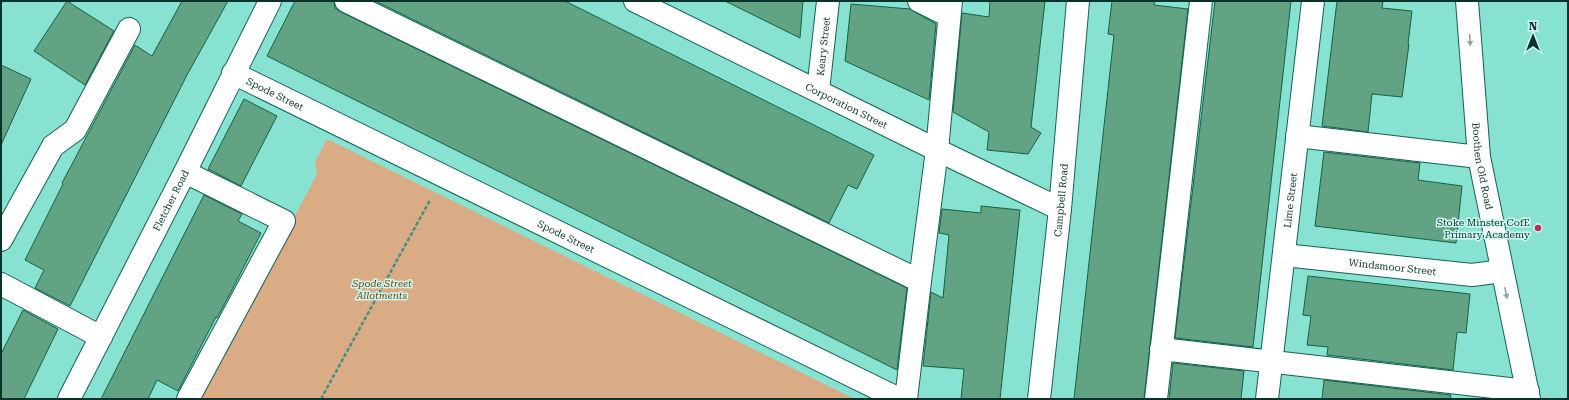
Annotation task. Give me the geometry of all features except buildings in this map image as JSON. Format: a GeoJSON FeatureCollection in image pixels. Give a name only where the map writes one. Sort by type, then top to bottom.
{"type":"FeatureCollection","features":[{"type":"Feature","properties":{"kind":"street","name":"Fletcher Road"},"geometry":{"type":"LineString","coordinates":[[69,399],[185,172],[270,1]]}},
{"type":"Feature","properties":{"kind":"street"},"geometry":{"type":"LineString","coordinates":[[346,1],[920,281]]}},
{"type":"Feature","properties":{"kind":"street","name":"Corporation Street"},"geometry":{"type":"LineString","coordinates":[[634,1],[1060,209]]}},
{"type":"Feature","properties":{"kind":"street","name":"Keary Street"},"geometry":{"type":"LineString","coordinates":[[818,91],[828,1]]}},
{"type":"Feature","properties":{"kind":"street"},"geometry":{"type":"LineString","coordinates":[[906,399],[937,150],[950,8],[919,1]]}},
{"type":"Feature","properties":{"kind":"street","name":"Campbell Road"},"geometry":{"type":"LineString","coordinates":[[1039,399],[1060,209],[1078,1]]}},
{"type":"Feature","properties":{"kind":"street"},"geometry":{"type":"LineString","coordinates":[[1156,399],[1201,1]]}},
{"type":"Feature","properties":{"kind":"street","name":"Lime Street"},"geometry":{"type":"LineString","coordinates":[[1268,399],[1313,1]]}},
{"type":"Feature","properties":{"kind":"street","name":"Boothen Old Road"},"geometry":{"type":"LineString","coordinates":[[1467,1],[1479,157],[1528,395]]}},
{"type":"Feature","properties":{"kind":"street"},"geometry":{"type":"LineString","coordinates":[[1,240],[53,146],[75,130],[129,28]]}},
{"type":"Feature","properties":{"kind":"street","name":"Spode Street"},"geometry":{"type":"LineString","coordinates":[[233,73],[899,399]]}},
{"type":"Feature","properties":{"kind":"street"},"geometry":{"type":"LineString","coordinates":[[1297,136],[1479,157]]}},
{"type":"Feature","properties":{"kind":"street"},"geometry":{"type":"LineString","coordinates":[[185,172],[284,221],[188,399]]}},
{"type":"Feature","properties":{"kind":"street","name":"Windsmoor Street"},"geometry":{"type":"LineString","coordinates":[[1284,255],[1472,275],[1502,271]]}},
{"type":"Feature","properties":{"kind":"street"},"geometry":{"type":"LineString","coordinates":[[1,284],[101,336]]}},
{"type":"Feature","properties":{"kind":"street"},"geometry":{"type":"LineString","coordinates":[[1161,349],[1528,395]]}},
{"type":"Feature","properties":{"kind":"path"},"geometry":{"type":"LineString","coordinates":[[321,399],[443,176]]}},
{"type":"Feature","properties":{"kind":"green space","name":"Spode Street Allotments"},"geometry":{"type":"Polygon","coordinates":[[[327,139],[855,399],[198,399],[317,174],[315,162],[327,139]]]}},
{"type":"Feature","properties":{"kind":"place","name":"Stoke Minster CofE Primary Academy"},"geometry":{"type":"Point","coordinates":[1538,228]}}]}
